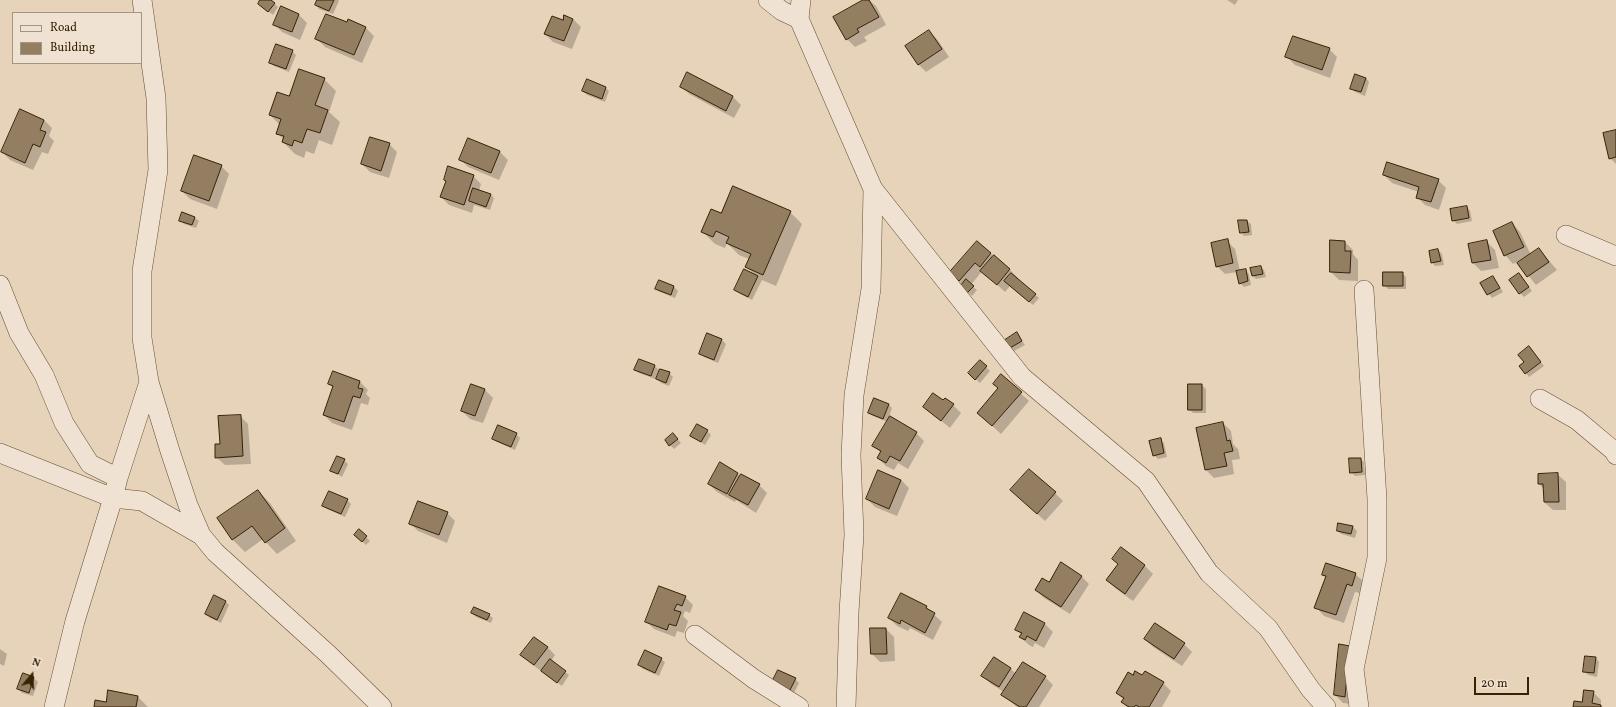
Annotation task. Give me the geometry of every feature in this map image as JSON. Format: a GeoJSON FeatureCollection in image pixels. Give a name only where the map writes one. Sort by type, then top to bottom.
{"type":"FeatureCollection","features":[{"type":"Feature","properties":{"kind":"street"},"geometry":{"type":"LineString","coordinates":[[142,0],[156,98],[158,170],[142,271],[142,338],[149,382],[188,505],[201,535],[215,552],[329,655],[382,707]]}},
{"type":"Feature","properties":{"kind":"street"},"geometry":{"type":"LineString","coordinates":[[768,0],[782,12],[799,19]]}},
{"type":"Feature","properties":{"kind":"street"},"geometry":{"type":"LineString","coordinates":[[801,0],[799,19],[872,189],[1022,377],[1146,481],[1209,573],[1268,628],[1311,690],[1326,707]]}},
{"type":"Feature","properties":{"kind":"street"},"geometry":{"type":"LineString","coordinates":[[846,707],[849,612],[854,535],[852,455],[854,395],[872,289],[872,189]]}},
{"type":"Feature","properties":{"kind":"street"},"geometry":{"type":"LineString","coordinates":[[1566,235],[1616,256]]}},
{"type":"Feature","properties":{"kind":"street"},"geometry":{"type":"LineString","coordinates":[[0,284],[19,333],[44,375],[64,423],[90,464],[118,478]]}},
{"type":"Feature","properties":{"kind":"street"},"geometry":{"type":"LineString","coordinates":[[1359,707],[1354,669],[1359,637],[1378,558],[1377,500],[1364,290]]}},
{"type":"Feature","properties":{"kind":"street"},"geometry":{"type":"LineString","coordinates":[[54,707],[75,621],[118,478],[149,382]]}},
{"type":"Feature","properties":{"kind":"street"},"geometry":{"type":"LineString","coordinates":[[1540,399],[1577,420],[1614,451],[1616,455]]}},
{"type":"Feature","properties":{"kind":"street"},"geometry":{"type":"LineString","coordinates":[[0,453],[113,498],[142,501],[201,535]]}},
{"type":"Feature","properties":{"kind":"street"},"geometry":{"type":"LineString","coordinates":[[695,635],[754,679],[799,707]]}},
{"type":"Feature","properties":{"kind":"building"},"geometry":{"type":"Polygon","coordinates":[[[260,0],[271,0],[275,3],[268,12],[258,4],[260,0]]]}},
{"type":"Feature","properties":{"kind":"building"},"geometry":{"type":"Polygon","coordinates":[[[317,0],[334,0],[329,11],[315,5],[317,0]]]}},
{"type":"Feature","properties":{"kind":"building"},"geometry":{"type":"Polygon","coordinates":[[[863,0],[869,0],[879,17],[857,29],[859,32],[846,40],[833,17],[863,0]]]}},
{"type":"Feature","properties":{"kind":"building"},"geometry":{"type":"Polygon","coordinates":[[[281,6],[299,14],[292,32],[273,25],[281,6]]]}},
{"type":"Feature","properties":{"kind":"building"},"geometry":{"type":"Polygon","coordinates":[[[326,14],[347,22],[348,19],[366,27],[354,55],[315,39],[326,14]]]}},
{"type":"Feature","properties":{"kind":"building"},"geometry":{"type":"Polygon","coordinates":[[[564,15],[573,19],[564,41],[544,34],[552,16],[563,20],[564,15]]]}},
{"type":"Feature","properties":{"kind":"building"},"geometry":{"type":"Polygon","coordinates":[[[929,30],[942,49],[918,65],[905,46],[929,30]]]}},
{"type":"Feature","properties":{"kind":"building"},"geometry":{"type":"Polygon","coordinates":[[[1293,36],[1330,48],[1322,70],[1285,57],[1293,36]]]}},
{"type":"Feature","properties":{"kind":"building"},"geometry":{"type":"Polygon","coordinates":[[[276,44],[293,50],[286,69],[269,63],[276,44]]]}},
{"type":"Feature","properties":{"kind":"building"},"geometry":{"type":"Polygon","coordinates":[[[299,69],[325,78],[315,105],[328,110],[320,133],[307,129],[302,143],[294,140],[292,146],[282,142],[284,136],[276,134],[281,119],[269,115],[277,92],[289,96],[299,69]]]}},
{"type":"Feature","properties":{"kind":"building"},"geometry":{"type":"Polygon","coordinates":[[[687,72],[733,96],[726,111],[680,87],[687,72]]]}},
{"type":"Feature","properties":{"kind":"building"},"geometry":{"type":"Polygon","coordinates":[[[1355,74],[1366,78],[1361,92],[1350,89],[1355,74]]]}},
{"type":"Feature","properties":{"kind":"building"},"geometry":{"type":"Polygon","coordinates":[[[587,79],[606,87],[602,99],[582,91],[587,79]]]}},
{"type":"Feature","properties":{"kind":"building"},"geometry":{"type":"Polygon","coordinates":[[[20,109],[44,120],[40,130],[46,132],[40,147],[33,144],[25,163],[1,152],[20,109]]]}},
{"type":"Feature","properties":{"kind":"building"},"geometry":{"type":"Polygon","coordinates":[[[1616,130],[1616,157],[1609,159],[1603,133],[1616,130]]]}},
{"type":"Feature","properties":{"kind":"building"},"geometry":{"type":"Polygon","coordinates":[[[370,137],[390,143],[381,171],[361,164],[370,137]]]}},
{"type":"Feature","properties":{"kind":"building"},"geometry":{"type":"Polygon","coordinates":[[[468,138],[500,151],[491,173],[459,160],[468,138]]]}},
{"type":"Feature","properties":{"kind":"building"},"geometry":{"type":"Polygon","coordinates":[[[194,155],[222,165],[209,201],[181,191],[194,155]]]}},
{"type":"Feature","properties":{"kind":"building"},"geometry":{"type":"Polygon","coordinates":[[[1387,162],[1439,179],[1431,202],[1416,198],[1419,187],[1383,175],[1387,162]]]}},
{"type":"Feature","properties":{"kind":"building"},"geometry":{"type":"Polygon","coordinates":[[[448,166],[474,175],[464,205],[440,197],[446,181],[444,180],[448,166]]]}},
{"type":"Feature","properties":{"kind":"building"},"geometry":{"type":"Polygon","coordinates":[[[733,186],[791,211],[763,275],[745,267],[751,254],[726,243],[729,237],[716,231],[713,237],[701,232],[711,209],[721,213],[733,186]]]}},
{"type":"Feature","properties":{"kind":"building"},"geometry":{"type":"Polygon","coordinates":[[[473,188],[491,194],[486,207],[469,201],[473,188]]]}},
{"type":"Feature","properties":{"kind":"building"},"geometry":{"type":"Polygon","coordinates":[[[1467,206],[1469,218],[1452,221],[1450,209],[1467,206]]]}},
{"type":"Feature","properties":{"kind":"building"},"geometry":{"type":"Polygon","coordinates":[[[182,212],[195,217],[192,225],[179,221],[182,212]]]}},
{"type":"Feature","properties":{"kind":"building"},"geometry":{"type":"Polygon","coordinates":[[[1238,220],[1247,220],[1249,232],[1240,233],[1238,220]]]}},
{"type":"Feature","properties":{"kind":"building"},"geometry":{"type":"Polygon","coordinates":[[[1512,222],[1524,247],[1504,256],[1493,231],[1512,222]]]}},
{"type":"Feature","properties":{"kind":"building"},"geometry":{"type":"Polygon","coordinates":[[[1228,239],[1233,263],[1216,267],[1211,243],[1228,239]]]}},
{"type":"Feature","properties":{"kind":"building"},"geometry":{"type":"Polygon","coordinates":[[[1330,240],[1345,241],[1345,251],[1351,251],[1350,273],[1330,272],[1330,240]]]}},
{"type":"Feature","properties":{"kind":"building"},"geometry":{"type":"Polygon","coordinates":[[[1487,240],[1491,260],[1472,263],[1468,244],[1487,240]]]}},
{"type":"Feature","properties":{"kind":"building"},"geometry":{"type":"Polygon","coordinates":[[[977,241],[991,253],[980,267],[975,263],[959,281],[949,273],[977,241]]]}},
{"type":"Feature","properties":{"kind":"building"},"geometry":{"type":"Polygon","coordinates":[[[1539,248],[1549,262],[1527,277],[1517,263],[1539,248]]]}},
{"type":"Feature","properties":{"kind":"building"},"geometry":{"type":"Polygon","coordinates":[[[1438,249],[1441,261],[1431,263],[1429,251],[1438,249]]]}},
{"type":"Feature","properties":{"kind":"building"},"geometry":{"type":"Polygon","coordinates":[[[994,255],[1010,269],[997,285],[980,271],[994,255]]]}},
{"type":"Feature","properties":{"kind":"building"},"geometry":{"type":"Polygon","coordinates":[[[1261,266],[1263,274],[1252,276],[1250,268],[1261,266]]]}},
{"type":"Feature","properties":{"kind":"building"},"geometry":{"type":"Polygon","coordinates":[[[744,269],[758,276],[748,297],[734,290],[744,269]]]}},
{"type":"Feature","properties":{"kind":"building"},"geometry":{"type":"Polygon","coordinates":[[[1246,269],[1248,281],[1239,284],[1236,271],[1246,269]]]}},
{"type":"Feature","properties":{"kind":"building"},"geometry":{"type":"Polygon","coordinates":[[[1383,272],[1403,272],[1403,286],[1383,286],[1383,272]]]}},
{"type":"Feature","properties":{"kind":"building"},"geometry":{"type":"Polygon","coordinates":[[[1011,273],[1036,294],[1029,302],[1004,281],[1011,273]]]}},
{"type":"Feature","properties":{"kind":"building"},"geometry":{"type":"Polygon","coordinates":[[[1519,273],[1529,287],[1519,294],[1509,280],[1519,273]]]}},
{"type":"Feature","properties":{"kind":"building"},"geometry":{"type":"Polygon","coordinates":[[[1493,276],[1500,288],[1487,295],[1480,283],[1493,276]]]}},
{"type":"Feature","properties":{"kind":"building"},"geometry":{"type":"Polygon","coordinates":[[[966,279],[974,286],[967,293],[960,287],[966,279]]]}},
{"type":"Feature","properties":{"kind":"building"},"geometry":{"type":"Polygon","coordinates":[[[659,280],[674,286],[671,295],[655,289],[659,280]]]}},
{"type":"Feature","properties":{"kind":"building"},"geometry":{"type":"Polygon","coordinates":[[[1017,332],[1022,341],[1010,348],[1005,340],[1017,332]]]}},
{"type":"Feature","properties":{"kind":"building"},"geometry":{"type":"Polygon","coordinates":[[[707,333],[722,339],[714,360],[699,354],[707,333]]]}},
{"type":"Feature","properties":{"kind":"building"},"geometry":{"type":"Polygon","coordinates":[[[1529,346],[1541,362],[1525,374],[1519,366],[1524,362],[1518,355],[1529,346]]]}},
{"type":"Feature","properties":{"kind":"building"},"geometry":{"type":"Polygon","coordinates":[[[639,359],[655,365],[651,376],[634,370],[639,359]]]}},
{"type":"Feature","properties":{"kind":"building"},"geometry":{"type":"Polygon","coordinates":[[[980,360],[987,366],[975,380],[968,373],[980,360]]]}},
{"type":"Feature","properties":{"kind":"building"},"geometry":{"type":"Polygon","coordinates":[[[660,369],[670,372],[666,383],[656,379],[660,369]]]}},
{"type":"Feature","properties":{"kind":"building"},"geometry":{"type":"Polygon","coordinates":[[[333,371],[360,381],[358,388],[363,389],[360,398],[353,396],[344,422],[323,415],[333,386],[328,384],[333,371]]]}},
{"type":"Feature","properties":{"kind":"building"},"geometry":{"type":"Polygon","coordinates":[[[1001,374],[1022,392],[992,426],[977,413],[998,388],[993,384],[1001,374]]]}},
{"type":"Feature","properties":{"kind":"building"},"geometry":{"type":"Polygon","coordinates":[[[471,384],[485,389],[475,416],[461,411],[471,384]]]}},
{"type":"Feature","properties":{"kind":"building"},"geometry":{"type":"Polygon","coordinates":[[[1188,384],[1202,384],[1202,410],[1188,410],[1188,384]]]}},
{"type":"Feature","properties":{"kind":"building"},"geometry":{"type":"Polygon","coordinates":[[[933,393],[943,400],[945,398],[954,404],[941,421],[923,407],[933,393]]]}},
{"type":"Feature","properties":{"kind":"building"},"geometry":{"type":"Polygon","coordinates":[[[874,398],[889,404],[883,419],[868,413],[874,398]]]}},
{"type":"Feature","properties":{"kind":"building"},"geometry":{"type":"Polygon","coordinates":[[[241,415],[243,456],[215,458],[215,444],[220,444],[218,416],[241,415]]]}},
{"type":"Feature","properties":{"kind":"building"},"geometry":{"type":"Polygon","coordinates":[[[890,416],[917,432],[900,461],[890,456],[886,463],[877,458],[881,451],[872,446],[890,416]]]}},
{"type":"Feature","properties":{"kind":"building"},"geometry":{"type":"Polygon","coordinates":[[[1223,422],[1227,441],[1230,440],[1233,451],[1224,453],[1227,466],[1205,470],[1196,428],[1223,422]]]}},
{"type":"Feature","properties":{"kind":"building"},"geometry":{"type":"Polygon","coordinates":[[[697,424],[708,430],[701,442],[690,436],[697,424]]]}},
{"type":"Feature","properties":{"kind":"building"},"geometry":{"type":"Polygon","coordinates":[[[498,425],[517,433],[511,447],[492,439],[498,425]]]}},
{"type":"Feature","properties":{"kind":"building"},"geometry":{"type":"Polygon","coordinates":[[[673,433],[678,439],[669,446],[665,440],[673,433]]]}},
{"type":"Feature","properties":{"kind":"building"},"geometry":{"type":"Polygon","coordinates":[[[1161,438],[1164,453],[1153,456],[1149,441],[1161,438]]]}},
{"type":"Feature","properties":{"kind":"building"},"geometry":{"type":"Polygon","coordinates":[[[337,456],[345,459],[338,474],[330,471],[337,456]]]}},
{"type":"Feature","properties":{"kind":"building"},"geometry":{"type":"Polygon","coordinates":[[[1349,458],[1361,458],[1362,472],[1350,473],[1349,458]]]}},
{"type":"Feature","properties":{"kind":"building"},"geometry":{"type":"Polygon","coordinates":[[[720,462],[738,473],[727,494],[708,484],[720,462]]]}},
{"type":"Feature","properties":{"kind":"building"},"geometry":{"type":"Polygon","coordinates":[[[1029,469],[1056,492],[1037,514],[1010,490],[1029,469]]]}},
{"type":"Feature","properties":{"kind":"building"},"geometry":{"type":"Polygon","coordinates":[[[878,470],[901,480],[889,509],[866,499],[878,470]]]}},
{"type":"Feature","properties":{"kind":"building"},"geometry":{"type":"Polygon","coordinates":[[[1558,473],[1559,502],[1544,502],[1543,484],[1538,484],[1538,474],[1558,473]]]}},
{"type":"Feature","properties":{"kind":"building"},"geometry":{"type":"Polygon","coordinates":[[[741,474],[760,484],[748,505],[729,495],[741,474]]]}},
{"type":"Feature","properties":{"kind":"building"},"geometry":{"type":"Polygon","coordinates":[[[258,490],[285,528],[265,543],[252,526],[232,540],[217,518],[258,490]]]}},
{"type":"Feature","properties":{"kind":"building"},"geometry":{"type":"Polygon","coordinates":[[[329,491],[348,499],[341,514],[322,506],[329,491]]]}},
{"type":"Feature","properties":{"kind":"building"},"geometry":{"type":"Polygon","coordinates":[[[418,501],[448,512],[439,535],[409,524],[418,501]]]}},
{"type":"Feature","properties":{"kind":"building"},"geometry":{"type":"Polygon","coordinates":[[[1338,523],[1353,526],[1351,534],[1337,531],[1338,523]]]}},
{"type":"Feature","properties":{"kind":"building"},"geometry":{"type":"Polygon","coordinates":[[[359,529],[367,536],[362,542],[354,535],[359,529]]]}},
{"type":"Feature","properties":{"kind":"building"},"geometry":{"type":"Polygon","coordinates":[[[1121,547],[1145,565],[1125,594],[1106,580],[1118,564],[1112,559],[1121,547]]]}},
{"type":"Feature","properties":{"kind":"building"},"geometry":{"type":"Polygon","coordinates":[[[1061,562],[1082,576],[1061,607],[1035,590],[1042,578],[1049,582],[1061,562]]]}},
{"type":"Feature","properties":{"kind":"building"},"geometry":{"type":"Polygon","coordinates":[[[1326,563],[1356,573],[1352,586],[1347,584],[1336,615],[1314,608],[1326,576],[1322,575],[1326,563]]]}},
{"type":"Feature","properties":{"kind":"building"},"geometry":{"type":"Polygon","coordinates":[[[659,586],[686,596],[682,606],[677,604],[674,610],[681,612],[676,626],[669,624],[667,630],[645,622],[659,586]]]}},
{"type":"Feature","properties":{"kind":"building"},"geometry":{"type":"Polygon","coordinates":[[[901,593],[927,606],[926,608],[935,613],[925,633],[901,620],[900,624],[888,618],[901,593]]]}},
{"type":"Feature","properties":{"kind":"building"},"geometry":{"type":"Polygon","coordinates":[[[214,595],[226,601],[217,620],[205,614],[214,595]]]}},
{"type":"Feature","properties":{"kind":"building"},"geometry":{"type":"Polygon","coordinates":[[[474,607],[490,614],[487,620],[471,613],[474,607]]]}},
{"type":"Feature","properties":{"kind":"building"},"geometry":{"type":"Polygon","coordinates":[[[1024,612],[1045,623],[1036,641],[1027,636],[1025,640],[1019,637],[1022,633],[1015,630],[1024,612]]]}},
{"type":"Feature","properties":{"kind":"building"},"geometry":{"type":"Polygon","coordinates":[[[1155,623],[1185,643],[1174,659],[1144,639],[1155,623]]]}},
{"type":"Feature","properties":{"kind":"building"},"geometry":{"type":"Polygon","coordinates":[[[870,628],[886,628],[887,654],[871,654],[870,628]]]}},
{"type":"Feature","properties":{"kind":"building"},"geometry":{"type":"Polygon","coordinates":[[[534,637],[548,647],[534,665],[520,655],[534,637]]]}},
{"type":"Feature","properties":{"kind":"building"},"geometry":{"type":"Polygon","coordinates":[[[1339,644],[1350,646],[1345,697],[1334,695],[1339,644]]]}},
{"type":"Feature","properties":{"kind":"building"},"geometry":{"type":"Polygon","coordinates":[[[645,650],[662,658],[655,673],[638,665],[645,650]]]}},
{"type":"Feature","properties":{"kind":"building"},"geometry":{"type":"Polygon","coordinates":[[[1585,656],[1596,657],[1594,673],[1583,672],[1585,656]]]}},
{"type":"Feature","properties":{"kind":"building"},"geometry":{"type":"Polygon","coordinates":[[[994,657],[1011,668],[999,687],[981,676],[994,657]]]}},
{"type":"Feature","properties":{"kind":"building"},"geometry":{"type":"Polygon","coordinates":[[[550,659],[566,671],[557,683],[541,671],[550,659]]]}},
{"type":"Feature","properties":{"kind":"building"},"geometry":{"type":"Polygon","coordinates":[[[1023,662],[1046,676],[1026,707],[1020,707],[1001,695],[1023,662]]]}},
{"type":"Feature","properties":{"kind":"building"},"geometry":{"type":"Polygon","coordinates":[[[778,670],[796,678],[789,692],[771,684],[778,670]]]}},
{"type":"Feature","properties":{"kind":"building"},"geometry":{"type":"Polygon","coordinates":[[[1135,671],[1142,675],[1145,671],[1164,682],[1149,707],[1139,707],[1136,705],[1134,707],[1129,707],[1121,702],[1124,698],[1116,693],[1128,672],[1133,675],[1135,671]]]}},
{"type":"Feature","properties":{"kind":"building"},"geometry":{"type":"Polygon","coordinates":[[[23,673],[34,677],[29,693],[17,689],[23,673]]]}},
{"type":"Feature","properties":{"kind":"building"},"geometry":{"type":"Polygon","coordinates":[[[108,690],[138,696],[136,707],[94,707],[95,700],[106,702],[108,690]]]}},
{"type":"Feature","properties":{"kind":"building"},"geometry":{"type":"Polygon","coordinates":[[[1584,690],[1594,691],[1592,703],[1601,705],[1601,707],[1573,707],[1574,701],[1582,702],[1584,690]]]}}]}
